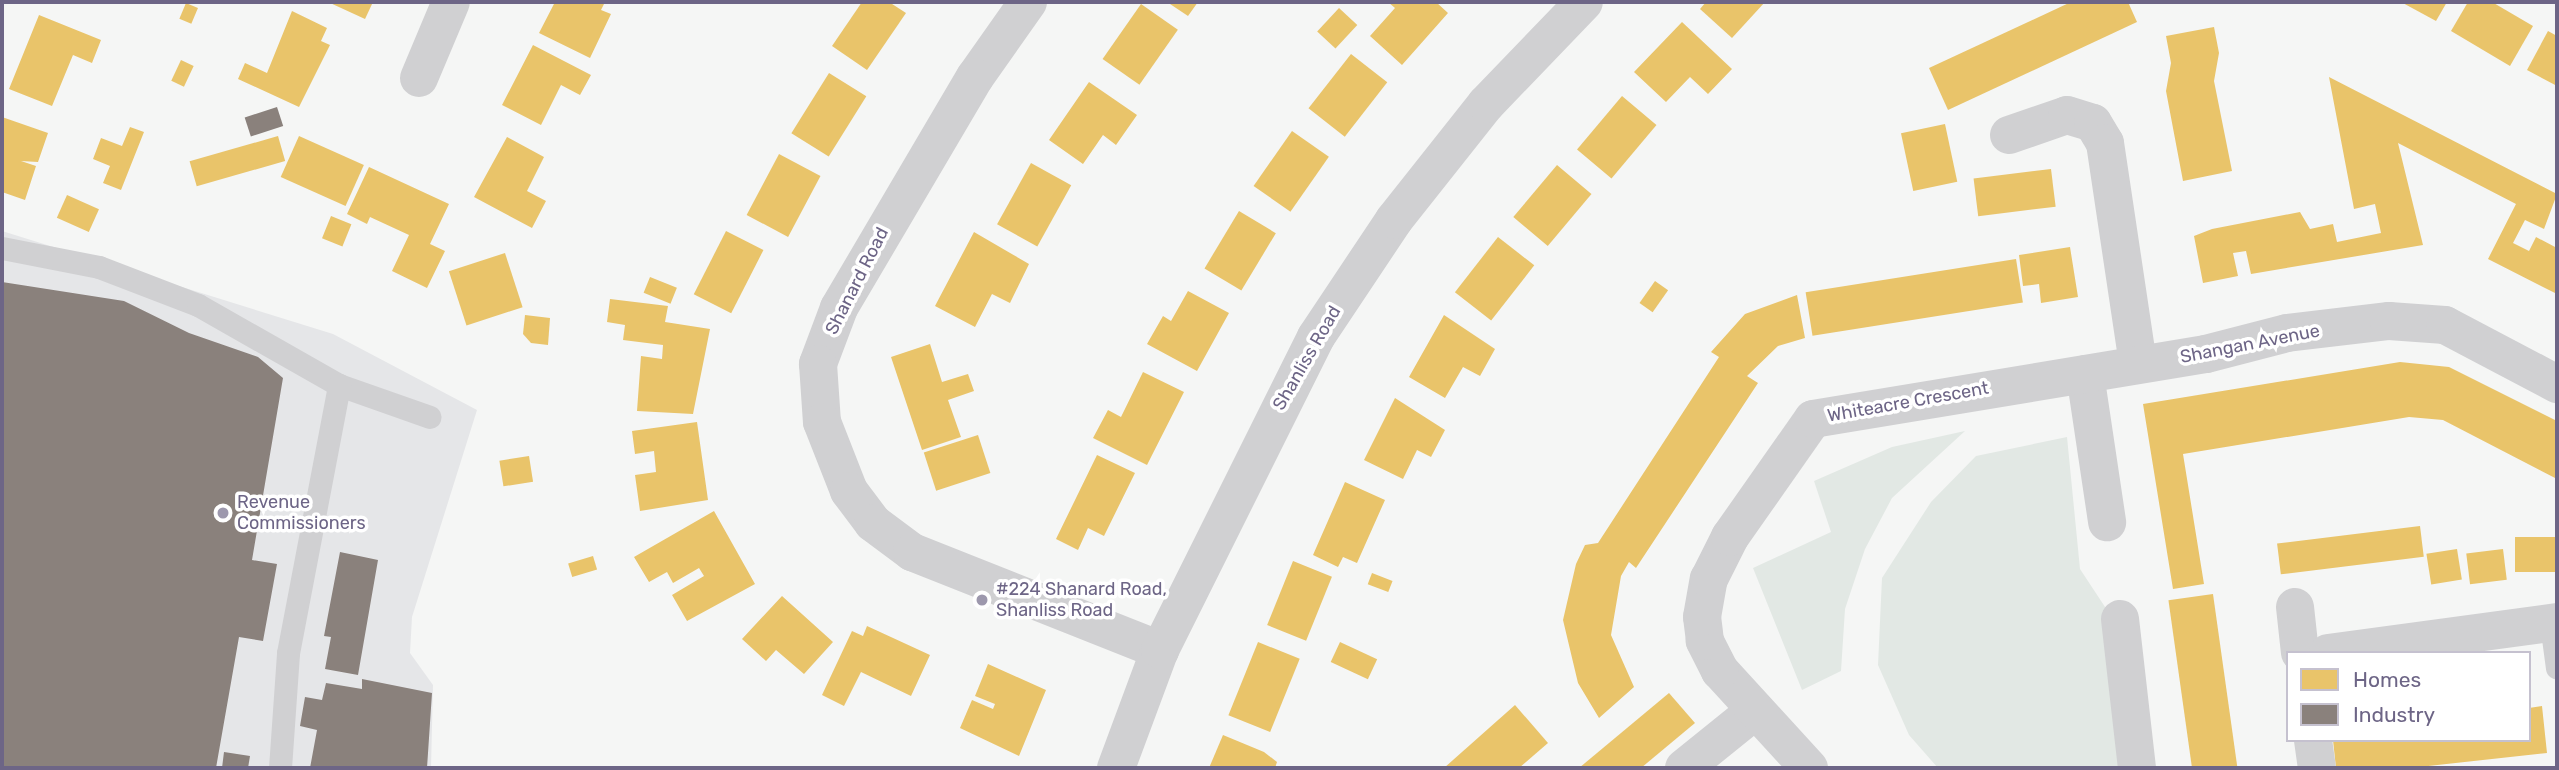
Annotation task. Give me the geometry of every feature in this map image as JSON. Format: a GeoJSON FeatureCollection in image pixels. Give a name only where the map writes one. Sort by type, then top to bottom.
{"type":"FeatureCollection","features":[{"type":"Feature","properties":{"kind":"street"},"geometry":{"type":"LineString","coordinates":[[419,78],[451,2]]}},
{"type":"Feature","properties":{"kind":"street","name":"Shanard Road"},"geometry":{"type":"LineString","coordinates":[[1028,2],[975,77],[839,308],[818,365],[822,422],[849,491],[873,523],[912,552],[1160,650]]}},
{"type":"Feature","properties":{"kind":"street","name":"Shanliss Road"},"geometry":{"type":"LineString","coordinates":[[1116,768],[1160,650],[1316,337],[1394,220],[1486,104],[1584,2]]}},
{"type":"Feature","properties":{"kind":"street"},"geometry":{"type":"LineString","coordinates":[[2010,135],[2067,116],[2093,123],[2105,143],[2138,364]]}},
{"type":"Feature","properties":{"kind":"street","name":"Shangan Avenue"},"geometry":{"type":"LineString","coordinates":[[2138,364],[2287,333],[2389,321],[2445,325],[2557,384]]}},
{"type":"Feature","properties":{"kind":"street","name":"Whiteacre Crescent"},"geometry":{"type":"LineString","coordinates":[[1810,768],[1720,671],[1704,641],[1709,579],[1730,537],[1813,419],[2138,364]]}},
{"type":"Feature","properties":{"kind":"street"},"geometry":{"type":"LineString","coordinates":[[2085,374],[2107,522]]}},
{"type":"Feature","properties":{"kind":"street"},"geometry":{"type":"LineString","coordinates":[[2295,607],[2300,651]]}},
{"type":"Feature","properties":{"kind":"street"},"geometry":{"type":"LineString","coordinates":[[2120,619],[2137,768]]}},
{"type":"Feature","properties":{"kind":"street"},"geometry":{"type":"LineString","coordinates":[[2343,651],[2554,622]]}},
{"type":"Feature","properties":{"kind":"street"},"geometry":{"type":"LineString","coordinates":[[1685,768],[1756,710]]}},
{"type":"Feature","properties":{"kind":"street"},"geometry":{"type":"LineString","coordinates":[[2313,742],[2317,768]]}},
{"type":"Feature","properties":{"kind":"lane"},"geometry":{"type":"LineString","coordinates":[[2,248],[99,267],[198,305],[339,385],[430,418]]}},
{"type":"Feature","properties":{"kind":"lane"},"geometry":{"type":"LineString","coordinates":[[280,768],[288,653],[339,385]]}},
{"type":"Feature","properties":{"kind":"lane"},"geometry":{"type":"LineString","coordinates":[[2554,622],[2557,668]]}},
{"type":"Feature","properties":{"kind":"shaded area","name":"Revenue Commissioners"},"geometry":{"type":"Polygon","coordinates":[[[2,231],[333,334],[477,410],[412,617],[410,653],[433,685],[431,768],[2,768],[2,231]]]}},
{"type":"Feature","properties":{"kind":"shaded area"},"geometry":{"type":"Polygon","coordinates":[[[1965,431],[1892,498],[1865,549],[1845,609],[1841,671],[1802,690],[1753,568],[1831,532],[1814,481],[1892,447],[1965,431]]]}},
{"type":"Feature","properties":{"kind":"shaded area"},"geometry":{"type":"Polygon","coordinates":[[[2067,437],[2080,569],[2109,613],[2121,768],[1938,768],[1909,735],[1878,665],[1882,578],[1931,502],[1976,456],[2067,437]]]}},
{"type":"Feature","properties":{"kind":"building: Homes"},"geometry":{"type":"Polygon","coordinates":[[[328,2],[373,2],[365,19],[328,2]]]}},
{"type":"Feature","properties":{"kind":"building: Homes"},"geometry":{"type":"Polygon","coordinates":[[[555,2],[605,2],[601,10],[611,14],[590,58],[539,33],[555,2]]]}},
{"type":"Feature","properties":{"kind":"building: Homes"},"geometry":{"type":"Polygon","coordinates":[[[862,2],[889,2],[906,13],[867,70],[832,46],[862,2]]]}},
{"type":"Feature","properties":{"kind":"building: Homes"},"geometry":{"type":"Polygon","coordinates":[[[1167,2],[1198,2],[1188,16],[1167,2]]]}},
{"type":"Feature","properties":{"kind":"building: Homes"},"geometry":{"type":"Polygon","coordinates":[[[1388,2],[1436,2],[1448,13],[1402,65],[1370,36],[1395,8],[1388,2]]]}},
{"type":"Feature","properties":{"kind":"building: Homes"},"geometry":{"type":"Polygon","coordinates":[[[1706,2],[1765,2],[1732,38],[1700,9],[1706,2]]]}},
{"type":"Feature","properties":{"kind":"building: Homes"},"geometry":{"type":"Polygon","coordinates":[[[2071,2],[2128,2],[2137,22],[1948,110],[1929,68],[2071,2]]]}},
{"type":"Feature","properties":{"kind":"building: Homes"},"geometry":{"type":"Polygon","coordinates":[[[2401,2],[2447,2],[2436,21],[2401,2]]]}},
{"type":"Feature","properties":{"kind":"building: Homes"},"geometry":{"type":"Polygon","coordinates":[[[2468,2],[2492,2],[2533,26],[2510,66],[2451,31],[2468,2]]]}},
{"type":"Feature","properties":{"kind":"building: Homes"},"geometry":{"type":"Polygon","coordinates":[[[186,3],[198,8],[191,24],[179,19],[186,3]]]}},
{"type":"Feature","properties":{"kind":"building: Homes"},"geometry":{"type":"Polygon","coordinates":[[[1141,4],[1178,30],[1139,85],[1103,59],[1141,4]]]}},
{"type":"Feature","properties":{"kind":"building: Homes"},"geometry":{"type":"Polygon","coordinates":[[[1339,8],[1357,25],[1335,48],[1317,31],[1339,8]]]}},
{"type":"Feature","properties":{"kind":"building: Homes"},"geometry":{"type":"Polygon","coordinates":[[[292,11],[327,28],[321,41],[330,45],[299,107],[238,79],[245,63],[267,73],[292,11]]]}},
{"type":"Feature","properties":{"kind":"building: Homes"},"geometry":{"type":"Polygon","coordinates":[[[39,15],[101,40],[92,63],[73,55],[52,106],[9,89],[39,15]]]}},
{"type":"Feature","properties":{"kind":"building: Homes"},"geometry":{"type":"Polygon","coordinates":[[[1682,22],[1732,69],[1708,94],[1690,77],[1666,102],[1634,72],[1682,22]]]}},
{"type":"Feature","properties":{"kind":"building: Homes"},"geometry":{"type":"Polygon","coordinates":[[[2214,27],[2219,53],[2214,81],[2232,171],[2183,181],[2166,91],[2171,63],[2166,36],[2214,27]]]}},
{"type":"Feature","properties":{"kind":"building: Homes"},"geometry":{"type":"Polygon","coordinates":[[[2548,31],[2557,36],[2557,86],[2527,70],[2548,31]]]}},
{"type":"Feature","properties":{"kind":"building: Homes"},"geometry":{"type":"Polygon","coordinates":[[[533,45],[591,75],[580,95],[561,85],[541,125],[502,105],[533,45]]]}},
{"type":"Feature","properties":{"kind":"building: Homes"},"geometry":{"type":"Polygon","coordinates":[[[1351,54],[1387,82],[1345,137],[1309,108],[1351,54]]]}},
{"type":"Feature","properties":{"kind":"building: Homes"},"geometry":{"type":"Polygon","coordinates":[[[181,60],[194,66],[184,87],[171,81],[181,60]]]}},
{"type":"Feature","properties":{"kind":"building: Homes"},"geometry":{"type":"Polygon","coordinates":[[[829,73],[866,96],[829,157],[791,133],[829,73]]]}},
{"type":"Feature","properties":{"kind":"building: Homes"},"geometry":{"type":"Polygon","coordinates":[[[2329,77],[2557,194],[2544,229],[2525,220],[2513,243],[2529,251],[2536,237],[2557,248],[2557,294],[2488,259],[2516,204],[2398,143],[2423,245],[2251,274],[2246,251],[2233,253],[2238,276],[2203,283],[2194,236],[2212,229],[2300,212],[2310,229],[2333,224],[2337,242],[2381,233],[2375,204],[2354,209],[2329,77]]]}},
{"type":"Feature","properties":{"kind":"building: Homes"},"geometry":{"type":"Polygon","coordinates":[[[1089,82],[1137,115],[1116,145],[1103,135],[1083,164],[1049,140],[1089,82]]]}},
{"type":"Feature","properties":{"kind":"building: Homes"},"geometry":{"type":"Polygon","coordinates":[[[1622,96],[1656,125],[1611,179],[1577,150],[1622,96]]]}},
{"type":"Feature","properties":{"kind":"building: Homes"},"geometry":{"type":"Polygon","coordinates":[[[2,117],[48,133],[38,162],[21,161],[36,166],[25,200],[2,192],[2,117]]]}},
{"type":"Feature","properties":{"kind":"building: Homes"},"geometry":{"type":"Polygon","coordinates":[[[1945,124],[1957,182],[1913,191],[1901,133],[1945,124]]]}},
{"type":"Feature","properties":{"kind":"building: Homes"},"geometry":{"type":"Polygon","coordinates":[[[130,127],[144,132],[121,190],[103,183],[110,166],[93,159],[101,138],[122,146],[130,127]]]}},
{"type":"Feature","properties":{"kind":"building: Homes"},"geometry":{"type":"Polygon","coordinates":[[[1292,131],[1329,157],[1290,212],[1254,186],[1292,131]]]}},
{"type":"Feature","properties":{"kind":"building: Homes"},"geometry":{"type":"Polygon","coordinates":[[[278,136],[285,161],[197,186],[190,161],[278,136]]]}},
{"type":"Feature","properties":{"kind":"building: Homes"},"geometry":{"type":"Polygon","coordinates":[[[299,136],[364,165],[346,206],[281,177],[299,136]]]}},
{"type":"Feature","properties":{"kind":"building: Homes"},"geometry":{"type":"Polygon","coordinates":[[[507,137],[544,157],[527,191],[546,201],[532,228],[474,197],[507,137]]]}},
{"type":"Feature","properties":{"kind":"building: Homes"},"geometry":{"type":"Polygon","coordinates":[[[779,154],[820,176],[788,237],[747,215],[779,154]]]}},
{"type":"Feature","properties":{"kind":"building: Homes"},"geometry":{"type":"Polygon","coordinates":[[[1031,163],[1071,185],[1037,247],[997,224],[1031,163]]]}},
{"type":"Feature","properties":{"kind":"building: Homes"},"geometry":{"type":"Polygon","coordinates":[[[1557,165],[1591,194],[1548,246],[1513,217],[1557,165]]]}},
{"type":"Feature","properties":{"kind":"building: Homes"},"geometry":{"type":"Polygon","coordinates":[[[369,167],[449,204],[430,244],[445,251],[427,288],[392,271],[409,235],[370,217],[367,224],[347,214],[369,167]]]}},
{"type":"Feature","properties":{"kind":"building: Homes"},"geometry":{"type":"Polygon","coordinates":[[[2051,169],[2056,207],[1978,216],[1974,179],[2051,169]]]}},
{"type":"Feature","properties":{"kind":"building: Homes"},"geometry":{"type":"Polygon","coordinates":[[[67,195],[99,209],[89,232],[57,218],[67,195]]]}},
{"type":"Feature","properties":{"kind":"building: Homes"},"geometry":{"type":"Polygon","coordinates":[[[1239,211],[1276,233],[1241,291],[1204,268],[1239,211]]]}},
{"type":"Feature","properties":{"kind":"building: Homes"},"geometry":{"type":"Polygon","coordinates":[[[331,216],[351,224],[342,246],[322,238],[331,216]]]}},
{"type":"Feature","properties":{"kind":"building: Homes"},"geometry":{"type":"Polygon","coordinates":[[[726,231],[763,250],[731,313],[694,294],[726,231]]]}},
{"type":"Feature","properties":{"kind":"building: Homes"},"geometry":{"type":"Polygon","coordinates":[[[974,232],[1029,264],[1010,303],[992,294],[975,327],[935,306],[974,232]]]}},
{"type":"Feature","properties":{"kind":"building: Homes"},"geometry":{"type":"Polygon","coordinates":[[[1498,237],[1534,265],[1491,320],[1455,292],[1498,237]]]}},
{"type":"Feature","properties":{"kind":"building: Homes"},"geometry":{"type":"Polygon","coordinates":[[[2070,247],[2078,297],[2041,303],[2039,284],[2023,286],[2019,255],[2070,247]]]}},
{"type":"Feature","properties":{"kind":"building: Homes"},"geometry":{"type":"Polygon","coordinates":[[[505,253],[523,307],[467,325],[449,271],[505,253]]]}},
{"type":"Feature","properties":{"kind":"building: Homes"},"geometry":{"type":"Polygon","coordinates":[[[2016,259],[2023,302],[1813,336],[1806,292],[2016,259]]]}},
{"type":"Feature","properties":{"kind":"building: Homes"},"geometry":{"type":"Polygon","coordinates":[[[650,277],[677,288],[671,304],[644,293],[650,277]]]}},
{"type":"Feature","properties":{"kind":"building: Homes"},"geometry":{"type":"Polygon","coordinates":[[[1655,281],[1668,290],[1653,312],[1640,303],[1655,281]]]}},
{"type":"Feature","properties":{"kind":"building: Homes"},"geometry":{"type":"Polygon","coordinates":[[[1188,291],[1229,313],[1197,371],[1147,344],[1163,316],[1171,321],[1188,291]]]}},
{"type":"Feature","properties":{"kind":"building: Homes"},"geometry":{"type":"Polygon","coordinates":[[[1797,295],[1805,338],[1778,346],[1747,376],[1758,383],[1636,568],[1629,562],[1621,576],[1611,635],[1634,687],[1599,718],[1578,683],[1563,620],[1576,564],[1585,545],[1598,543],[1719,357],[1711,352],[1745,314],[1797,295]]]}},
{"type":"Feature","properties":{"kind":"building: Homes"},"geometry":{"type":"Polygon","coordinates":[[[610,299],[668,306],[665,322],[710,329],[693,414],[637,411],[641,356],[662,359],[663,345],[623,340],[625,325],[607,322],[610,299]]]}},
{"type":"Feature","properties":{"kind":"building: Homes"},"geometry":{"type":"Polygon","coordinates":[[[525,315],[550,318],[548,345],[531,343],[523,334],[525,315]]]}},
{"type":"Feature","properties":{"kind":"building: Homes"},"geometry":{"type":"Polygon","coordinates":[[[1444,315],[1495,349],[1480,376],[1463,367],[1445,398],[1409,377],[1444,315]]]}},
{"type":"Feature","properties":{"kind":"building: Homes"},"geometry":{"type":"Polygon","coordinates":[[[930,344],[942,382],[968,374],[974,391],[948,400],[961,437],[922,450],[891,357],[930,344]]]}},
{"type":"Feature","properties":{"kind":"building: Homes"},"geometry":{"type":"Polygon","coordinates":[[[2400,362],[2449,367],[2557,421],[2557,479],[2443,420],[2409,417],[2183,454],[2204,584],[2173,589],[2143,404],[2400,362]]]}},
{"type":"Feature","properties":{"kind":"building: Homes"},"geometry":{"type":"Polygon","coordinates":[[[1143,372],[1184,392],[1147,465],[1093,438],[1108,410],[1121,417],[1143,372]]]}},
{"type":"Feature","properties":{"kind":"building: Homes"},"geometry":{"type":"Polygon","coordinates":[[[1395,398],[1445,430],[1431,457],[1417,450],[1403,479],[1364,460],[1395,398]]]}},
{"type":"Feature","properties":{"kind":"building: Homes"},"geometry":{"type":"Polygon","coordinates":[[[697,422],[708,500],[640,511],[635,475],[656,472],[654,451],[635,454],[632,431],[697,422]]]}},
{"type":"Feature","properties":{"kind":"building: Homes"},"geometry":{"type":"Polygon","coordinates":[[[978,435],[990,473],[936,491],[924,453],[978,435]]]}},
{"type":"Feature","properties":{"kind":"building: Homes"},"geometry":{"type":"Polygon","coordinates":[[[1097,455],[1135,473],[1104,536],[1088,528],[1078,550],[1056,539],[1097,455]]]}},
{"type":"Feature","properties":{"kind":"building: Homes"},"geometry":{"type":"Polygon","coordinates":[[[529,456],[533,482],[503,486],[499,461],[529,456]]]}},
{"type":"Feature","properties":{"kind":"building: Homes"},"geometry":{"type":"Polygon","coordinates":[[[1345,482],[1385,500],[1357,563],[1343,557],[1338,567],[1313,555],[1345,482]]]}},
{"type":"Feature","properties":{"kind":"building: Homes"},"geometry":{"type":"Polygon","coordinates":[[[714,511],[755,584],[687,621],[672,595],[704,576],[699,568],[673,583],[667,572],[649,582],[634,557],[714,511]]]}},
{"type":"Feature","properties":{"kind":"building: Homes"},"geometry":{"type":"Polygon","coordinates":[[[2420,526],[2424,557],[2281,574],[2277,544],[2420,526]]]}},
{"type":"Feature","properties":{"kind":"building: Homes"},"geometry":{"type":"Polygon","coordinates":[[[2515,537],[2557,537],[2557,572],[2515,572],[2515,537]]]}},
{"type":"Feature","properties":{"kind":"building: Homes"},"geometry":{"type":"Polygon","coordinates":[[[2457,549],[2462,580],[2431,584],[2426,554],[2457,549]]]}},
{"type":"Feature","properties":{"kind":"building: Homes"},"geometry":{"type":"Polygon","coordinates":[[[2503,549],[2507,580],[2470,584],[2466,554],[2503,549]]]}},
{"type":"Feature","properties":{"kind":"building: Homes"},"geometry":{"type":"Polygon","coordinates":[[[593,556],[597,569],[572,577],[568,564],[593,556]]]}},
{"type":"Feature","properties":{"kind":"building: Homes"},"geometry":{"type":"Polygon","coordinates":[[[1293,561],[1332,577],[1306,641],[1267,625],[1293,561]]]}},
{"type":"Feature","properties":{"kind":"building: Homes"},"geometry":{"type":"Polygon","coordinates":[[[1372,573],[1393,581],[1388,592],[1368,584],[1372,573]]]}},
{"type":"Feature","properties":{"kind":"building: Homes"},"geometry":{"type":"Polygon","coordinates":[[[2213,594],[2237,768],[2192,768],[2168,600],[2213,594]]]}},
{"type":"Feature","properties":{"kind":"building: Homes"},"geometry":{"type":"Polygon","coordinates":[[[782,596],[833,642],[804,674],[776,650],[766,661],[742,639],[782,596]]]}},
{"type":"Feature","properties":{"kind":"building: Homes"},"geometry":{"type":"Polygon","coordinates":[[[867,626],[930,655],[911,696],[861,672],[844,706],[822,695],[852,631],[863,636],[867,626]]]}},
{"type":"Feature","properties":{"kind":"building: Homes"},"geometry":{"type":"Polygon","coordinates":[[[1258,642],[1300,659],[1270,732],[1228,715],[1258,642]]]}},
{"type":"Feature","properties":{"kind":"building: Homes"},"geometry":{"type":"Polygon","coordinates":[[[1340,642],[1377,659],[1368,679],[1331,662],[1340,642]]]}},
{"type":"Feature","properties":{"kind":"building: Homes"},"geometry":{"type":"Polygon","coordinates":[[[988,664],[1046,690],[1019,756],[960,728],[972,700],[993,709],[995,704],[975,696],[988,664]]]}},
{"type":"Feature","properties":{"kind":"building: Homes"},"geometry":{"type":"Polygon","coordinates":[[[1669,693],[1695,723],[1641,768],[1579,768],[1669,693]]]}},
{"type":"Feature","properties":{"kind":"building: Homes"},"geometry":{"type":"Polygon","coordinates":[[[1515,705],[1548,743],[1519,768],[1444,768],[1515,705]]]}},
{"type":"Feature","properties":{"kind":"building: Homes"},"geometry":{"type":"Polygon","coordinates":[[[2542,706],[2547,753],[2410,768],[2336,768],[2333,742],[2531,742],[2531,708],[2542,706]]]}},
{"type":"Feature","properties":{"kind":"building: Homes"},"geometry":{"type":"Polygon","coordinates":[[[1223,735],[1264,752],[1277,762],[1275,768],[1209,768],[1223,735]]]}},
{"type":"Feature","properties":{"kind":"building: Industry"},"geometry":{"type":"Polygon","coordinates":[[[277,107],[283,126],[251,137],[245,118],[277,107]]]}},
{"type":"Feature","properties":{"kind":"building: Industry"},"geometry":{"type":"Polygon","coordinates":[[[2,282],[124,301],[189,333],[258,357],[283,378],[252,560],[277,564],[263,641],[239,637],[216,768],[2,768],[2,282]]]}},
{"type":"Feature","properties":{"kind":"building: Industry"},"geometry":{"type":"Polygon","coordinates":[[[340,552],[378,560],[358,675],[325,669],[331,637],[324,636],[340,552]]]}},
{"type":"Feature","properties":{"kind":"building: Industry"},"geometry":{"type":"Polygon","coordinates":[[[362,679],[432,693],[427,768],[310,768],[317,730],[300,726],[305,697],[322,700],[326,683],[362,689],[362,679]]]}},
{"type":"Feature","properties":{"kind":"building: Industry"},"geometry":{"type":"Polygon","coordinates":[[[224,752],[250,756],[248,768],[222,768],[224,752]]]}},
{"type":"Feature","properties":{"kind":"place","name":"Revenue Commissioners"},"geometry":{"type":"Point","coordinates":[223,513]}},
{"type":"Feature","properties":{"kind":"place","name":"#224 Shanard Road, Shanliss Road"},"geometry":{"type":"Point","coordinates":[982,600]}}]}
